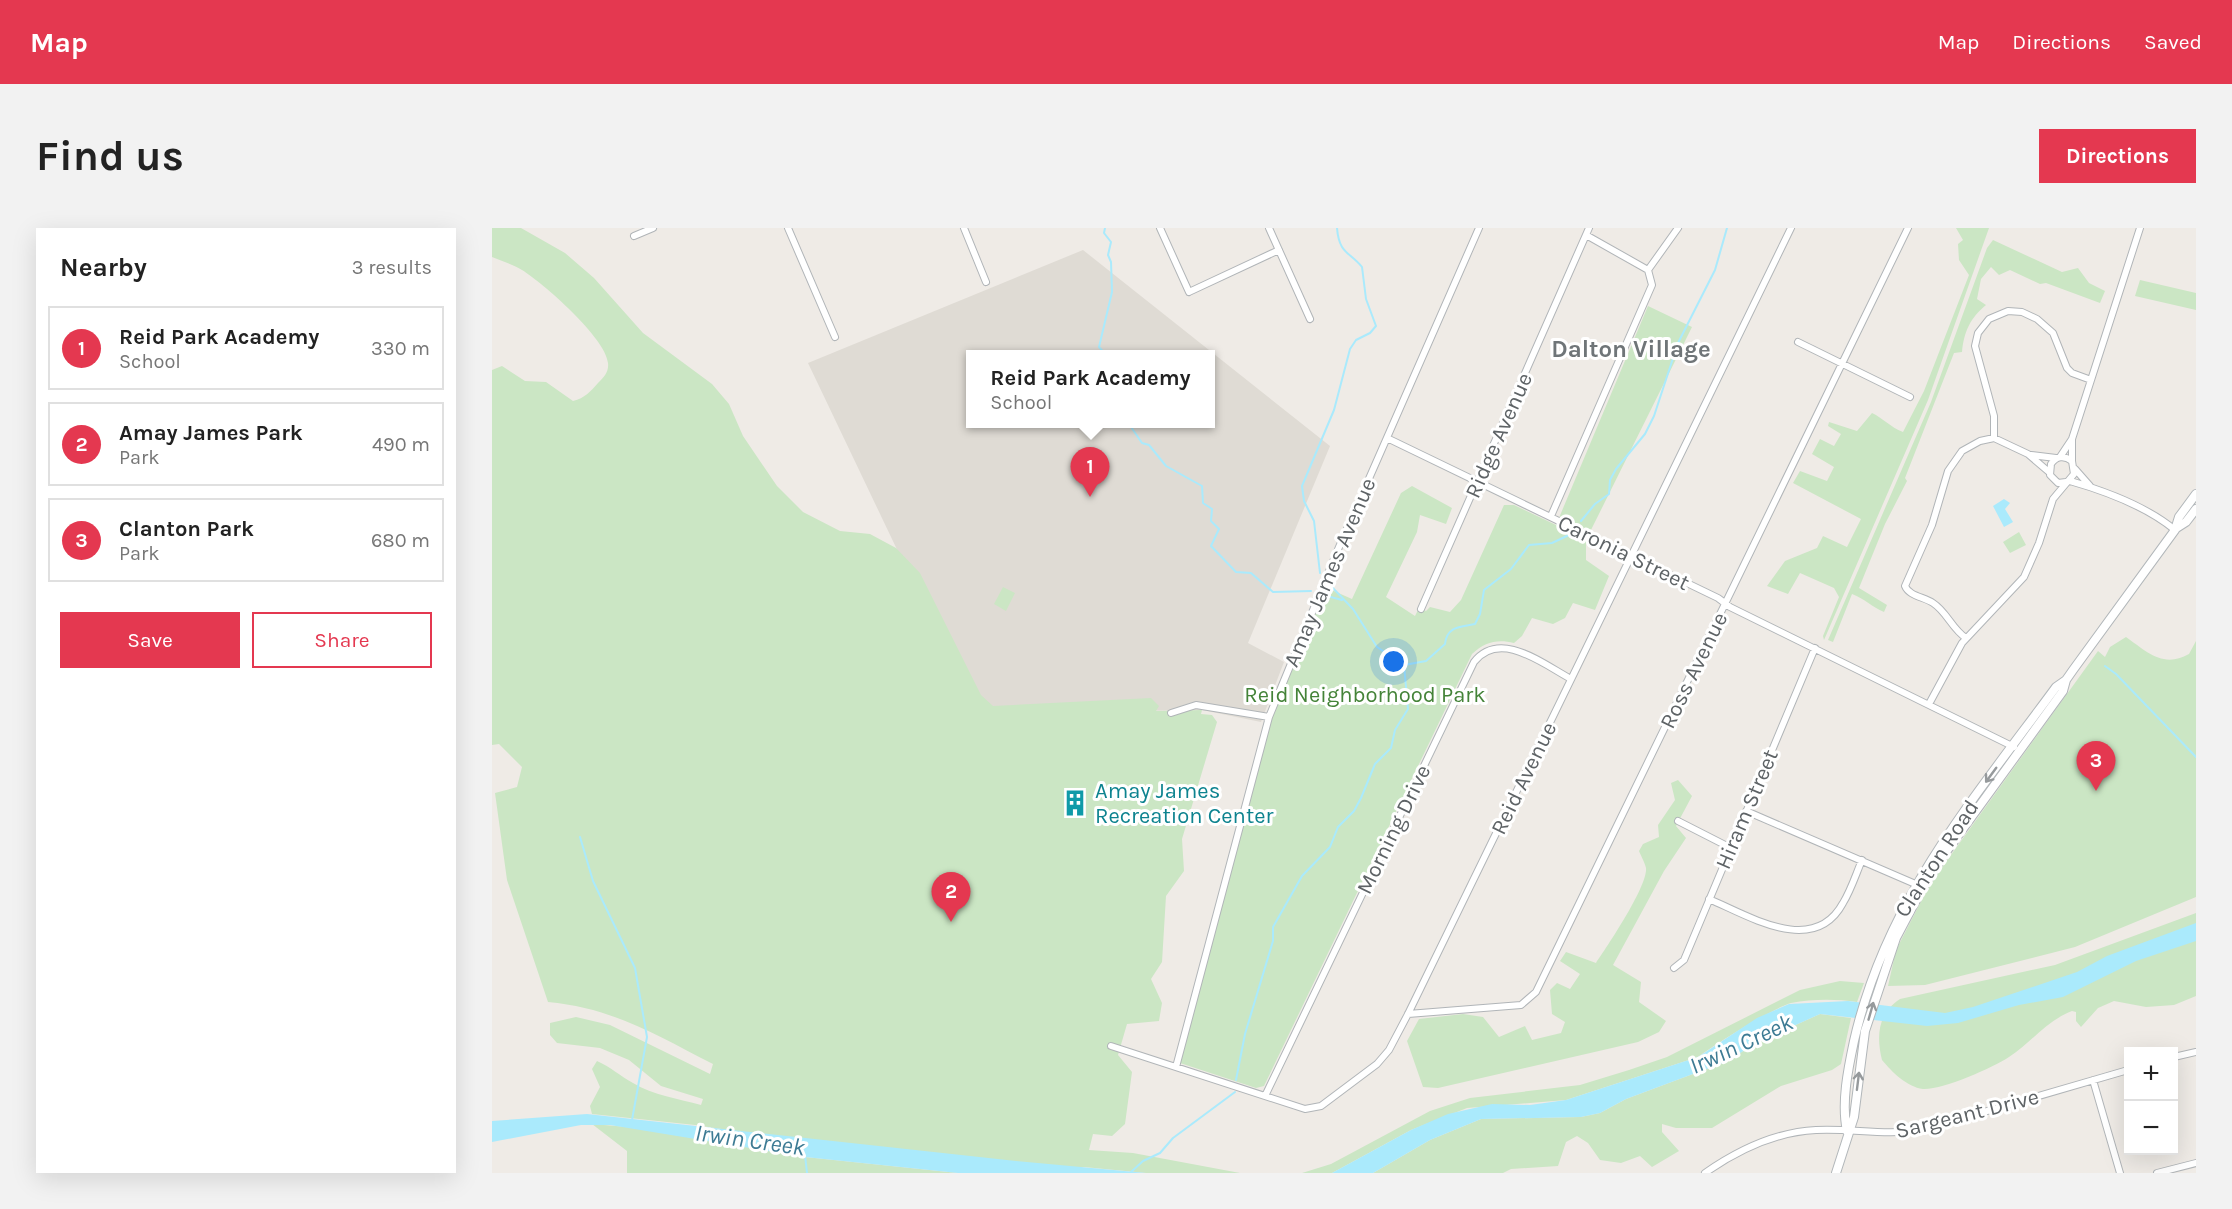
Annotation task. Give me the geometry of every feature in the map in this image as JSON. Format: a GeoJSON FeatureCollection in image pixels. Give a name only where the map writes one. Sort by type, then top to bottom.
{"type":"FeatureCollection","features":[{"type":"Feature","properties":{"kind":"main road","name":"Clanton Road"},"geometry":{"type":"LineString","coordinates":[[2175,530],[2179,517],[2196,494]]}},
{"type":"Feature","properties":{"kind":"main road","name":"Clanton Road"},"geometry":{"type":"LineString","coordinates":[[1836,1173],[1847,1131],[1854,1117],[1861,1031],[1885,944],[1919,885],[2016,749],[2056,687],[2066,680],[2175,530],[2186,522],[2196,508]]}},
{"type":"Feature","properties":{"kind":"street"},"geometry":{"type":"LineString","coordinates":[[634,236],[653,228]]}},
{"type":"Feature","properties":{"kind":"street"},"geometry":{"type":"LineString","coordinates":[[788,228],[835,337]]}},
{"type":"Feature","properties":{"kind":"street"},"geometry":{"type":"LineString","coordinates":[[964,228],[986,282]]}},
{"type":"Feature","properties":{"kind":"street"},"geometry":{"type":"LineString","coordinates":[[1160,228],[1189,292],[1279,250]]}},
{"type":"Feature","properties":{"kind":"street"},"geometry":{"type":"LineString","coordinates":[[1269,228],[1310,319]]}},
{"type":"Feature","properties":{"kind":"street","name":"Amay James Avenue"},"geometry":{"type":"LineString","coordinates":[[1176,1067],[1269,717],[1479,228]]}},
{"type":"Feature","properties":{"kind":"street","name":"Ridge Avenue"},"geometry":{"type":"LineString","coordinates":[[1421,609],[1589,228]]}},
{"type":"Feature","properties":{"kind":"street"},"geometry":{"type":"LineString","coordinates":[[1648,270],[1678,228]]}},
{"type":"Feature","properties":{"kind":"street","name":"Reid Avenue"},"geometry":{"type":"LineString","coordinates":[[1111,1046],[1305,1109],[1321,1106],[1384,1057],[1408,1014],[1791,228]]}},
{"type":"Feature","properties":{"kind":"street","name":"Ross Avenue"},"geometry":{"type":"LineString","coordinates":[[1408,1014],[1512,1007],[1532,998],[1908,228]]}},
{"type":"Feature","properties":{"kind":"street"},"geometry":{"type":"LineString","coordinates":[[1929,704],[1966,638],[2024,577],[2039,543],[2053,499],[2051,464],[2059,458],[2072,439],[2140,228]]}},
{"type":"Feature","properties":{"kind":"street"},"geometry":{"type":"LineString","coordinates":[[1551,516],[1653,279],[1648,270],[1586,235]]}},
{"type":"Feature","properties":{"kind":"street"},"geometry":{"type":"LineString","coordinates":[[1994,438],[1994,416],[1975,346],[1981,327],[1995,315],[2008,311],[2022,312],[2037,319],[2053,333],[2067,368],[2072,373],[2091,380]]}},
{"type":"Feature","properties":{"kind":"street"},"geometry":{"type":"LineString","coordinates":[[1798,342],[1910,397]]}},
{"type":"Feature","properties":{"kind":"street","name":"Caronia Street"},"geometry":{"type":"LineString","coordinates":[[1387,438],[1551,516],[2016,749]]}},
{"type":"Feature","properties":{"kind":"street"},"geometry":{"type":"LineString","coordinates":[[1966,638],[1956,631],[1937,606],[1909,592],[1905,586],[1932,525],[1953,462],[1973,444],[1994,438],[2030,455],[2058,483],[2068,482],[2091,486],[2158,518],[2175,530]]}},
{"type":"Feature","properties":{"kind":"street"},"geometry":{"type":"LineString","coordinates":[[2072,439],[2072,461],[2075,469],[2091,486]]}},
{"type":"Feature","properties":{"kind":"street"},"geometry":{"type":"LineString","coordinates":[[2030,455],[2072,461]]}},
{"type":"Feature","properties":{"kind":"street"},"geometry":{"type":"LineString","coordinates":[[2053,499],[2068,482],[2075,469]]}},
{"type":"Feature","properties":{"kind":"street","name":"Morning Drive"},"geometry":{"type":"LineString","coordinates":[[1265,1096],[1474,662],[1492,648],[1506,647],[1571,679]]}},
{"type":"Feature","properties":{"kind":"street","name":"Hiram Street"},"geometry":{"type":"LineString","coordinates":[[1674,968],[1684,960],[1729,848],[1815,648]]}},
{"type":"Feature","properties":{"kind":"street"},"geometry":{"type":"LineString","coordinates":[[1171,713],[1196,705],[1269,717]]}},
{"type":"Feature","properties":{"kind":"street"},"geometry":{"type":"LineString","coordinates":[[1746,811],[1919,885]]}},
{"type":"Feature","properties":{"kind":"street"},"geometry":{"type":"LineString","coordinates":[[1678,822],[1729,848]]}},
{"type":"Feature","properties":{"kind":"street"},"geometry":{"type":"LineString","coordinates":[[1709,899],[1783,930],[1810,929],[1825,923],[1836,913],[1862,860]]}},
{"type":"Feature","properties":{"kind":"street"},"geometry":{"type":"LineString","coordinates":[[2178,1056],[2196,1052]]}},
{"type":"Feature","properties":{"kind":"street","name":"Sargeant Drive"},"geometry":{"type":"LineString","coordinates":[[1705,1173],[1738,1152],[1783,1135],[1816,1130],[1887,1134],[1922,1130],[2124,1071]]}},
{"type":"Feature","properties":{"kind":"street"},"geometry":{"type":"LineString","coordinates":[[2093,1080],[2120,1173]]}},
{"type":"Feature","properties":{"kind":"street"},"geometry":{"type":"LineString","coordinates":[[2157,1173],[2196,1162]]}},
{"type":"Feature","properties":{"kind":"shaded area"},"geometry":{"type":"Polygon","coordinates":[[[1083,250],[1209,350],[966,350],[966,428],[1215,428],[1215,355],[1330,446],[1248,643],[1284,662],[1261,722],[1202,710],[975,713],[808,363],[1083,250]]]}},
{"type":"Feature","properties":{"kind":"green space"},"geometry":{"type":"Polygon","coordinates":[[[492,228],[521,228],[565,253],[594,278],[643,333],[712,384],[729,404],[743,436],[777,486],[803,512],[840,531],[870,534],[896,548],[920,573],[981,695],[993,706],[1151,698],[1159,706],[1156,711],[1202,710],[1201,714],[1212,715],[1217,722],[1182,839],[1184,871],[1166,896],[1162,962],[1151,979],[1162,1003],[1159,1021],[1127,1024],[1118,1055],[1132,1072],[1125,1124],[1112,1136],[1093,1134],[1089,1150],[1133,1153],[1240,1173],[1146,1173],[1084,1167],[1008,1173],[695,1125],[592,1114],[590,1106],[600,1087],[592,1069],[597,1061],[649,1091],[701,1105],[703,1099],[661,1086],[629,1060],[600,1048],[557,1043],[550,1035],[550,1023],[576,1017],[610,1025],[710,1074],[713,1064],[634,1024],[593,1010],[548,1002],[507,880],[495,793],[517,787],[522,767],[499,744],[492,745],[492,370],[502,366],[525,381],[546,382],[573,401],[590,392],[607,372],[608,363],[605,352],[597,340],[544,286],[522,270],[492,257],[492,228]]]}},
{"type":"Feature","properties":{"kind":"green space"},"geometry":{"type":"Polygon","coordinates":[[[1956,228],[1989,228],[1928,400],[1824,640],[1823,636],[1839,597],[1834,588],[1800,573],[1788,594],[1767,586],[1785,561],[1817,548],[1823,536],[1847,547],[1861,519],[1793,483],[1800,471],[1827,481],[1834,467],[1812,454],[1820,439],[1834,446],[1841,434],[1828,426],[1829,422],[1857,431],[1872,413],[1903,432],[1924,391],[1969,275],[1959,260],[1958,244],[1963,240],[1956,228]]]}},
{"type":"Feature","properties":{"kind":"green space"},"geometry":{"type":"Polygon","coordinates":[[[1993,240],[2062,272],[2078,268],[2089,283],[2105,291],[2100,303],[2046,283],[2040,284],[2010,270],[1999,275],[1991,267],[1981,279],[1977,299],[1986,305],[1969,326],[1962,352],[1954,353],[1905,478],[1907,481],[1885,524],[1859,588],[1887,605],[1884,612],[1852,594],[1833,642],[1828,640],[1931,402],[1987,248],[1993,240]]]}},
{"type":"Feature","properties":{"kind":"green space"},"geometry":{"type":"Polygon","coordinates":[[[2140,280],[2196,293],[2196,310],[2135,296],[2140,280]]]}},
{"type":"Feature","properties":{"kind":"green space","name":"Reid Neighborhood Park"},"geometry":{"type":"Polygon","coordinates":[[[1648,306],[1692,327],[1586,540],[1586,560],[1609,576],[1595,610],[1573,603],[1565,618],[1553,624],[1532,618],[1522,636],[1514,643],[1502,641],[1492,643],[1472,654],[1264,1086],[1256,1088],[1180,1063],[1269,726],[1292,666],[1327,588],[1352,599],[1401,493],[1412,486],[1452,508],[1446,524],[1420,515],[1417,532],[1386,597],[1415,616],[1419,608],[1426,611],[1430,607],[1450,612],[1461,600],[1504,505],[1514,505],[1556,525],[1648,306]]]}},
{"type":"Feature","properties":{"kind":"green space"},"geometry":{"type":"Polygon","coordinates":[[[2019,532],[2026,545],[2010,553],[2003,542],[2019,532]]]}},
{"type":"Feature","properties":{"kind":"green space"},"geometry":{"type":"Polygon","coordinates":[[[1003,587],[1015,593],[1006,611],[994,604],[1003,587]]]}},
{"type":"Feature","properties":{"kind":"green space"},"geometry":{"type":"Polygon","coordinates":[[[2126,637],[2155,656],[2171,660],[2189,654],[2196,641],[2196,897],[2075,947],[1925,985],[1888,986],[1896,950],[1930,884],[2098,651],[2105,657],[2110,647],[2126,637]]]}},
{"type":"Feature","properties":{"kind":"green space"},"geometry":{"type":"Polygon","coordinates":[[[1678,780],[1692,796],[1676,826],[1686,838],[1664,871],[1613,965],[1641,982],[1639,1002],[1666,1021],[1659,1032],[1638,1042],[1438,1088],[1423,1087],[1407,1041],[1419,1019],[1463,1014],[1483,1017],[1499,1037],[1525,1026],[1532,1040],[1561,1033],[1565,1022],[1552,1014],[1550,990],[1557,983],[1570,989],[1580,974],[1560,961],[1566,952],[1596,963],[1609,944],[1634,902],[1645,877],[1646,868],[1639,851],[1643,844],[1659,837],[1658,825],[1675,800],[1671,783],[1678,780]]]}},
{"type":"Feature","properties":{"kind":"green space"},"geometry":{"type":"Polygon","coordinates":[[[2196,913],[2196,996],[2174,1005],[2146,1007],[2114,1001],[2098,1008],[2081,1027],[2076,1021],[2076,1012],[2072,1011],[2054,1020],[2001,1062],[1942,1086],[1917,1088],[1895,1074],[1882,1060],[1879,1042],[1880,1026],[1887,1011],[1900,999],[2055,965],[2196,913]]]}},
{"type":"Feature","properties":{"kind":"green space"},"geometry":{"type":"Polygon","coordinates":[[[1840,981],[1864,983],[1857,1002],[1824,1000],[1791,1003],[1758,1019],[1698,1057],[1566,1100],[1467,1108],[1411,1130],[1332,1173],[1302,1173],[1331,1164],[1430,1111],[1470,1098],[1580,1085],[1629,1070],[1667,1057],[1800,990],[1840,981]]]}},
{"type":"Feature","properties":{"kind":"green space"},"geometry":{"type":"Polygon","coordinates":[[[1820,1014],[1851,1018],[1841,1064],[1832,1070],[1781,1086],[1712,1128],[1676,1128],[1662,1124],[1662,1132],[1679,1151],[1652,1167],[1640,1156],[1621,1163],[1600,1160],[1588,1143],[1577,1136],[1566,1142],[1558,1166],[1511,1169],[1503,1173],[1373,1173],[1430,1140],[1481,1119],[1581,1117],[1600,1113],[1626,1099],[1725,1062],[1760,1041],[1820,1014]]]}},
{"type":"Feature","properties":{"kind":"green space"},"geometry":{"type":"Polygon","coordinates":[[[592,1124],[628,1127],[805,1157],[958,1173],[627,1173],[627,1151],[592,1124]]]}},
{"type":"Feature","properties":{"kind":"water"},"geometry":{"type":"Polygon","coordinates":[[[2004,499],[2010,503],[2005,509],[2013,522],[2004,527],[1993,506],[2004,499]]]}},
{"type":"Feature","properties":{"kind":"water","name":"Irwin Creek"},"geometry":{"type":"Polygon","coordinates":[[[2196,923],[2196,941],[2136,961],[2063,997],[2019,1005],[1958,1023],[1927,1026],[1820,1014],[1760,1041],[1725,1062],[1626,1099],[1600,1113],[1581,1117],[1481,1119],[1430,1140],[1373,1173],[1332,1173],[1411,1130],[1448,1114],[1492,1104],[1530,1105],[1566,1100],[1698,1057],[1757,1018],[1789,1004],[1848,1001],[1945,1013],[1973,1007],[2077,972],[2107,956],[2196,923]]]}},
{"type":"Feature","properties":{"kind":"water","name":"Irwin Creek"},"geometry":{"type":"Polygon","coordinates":[[[587,1114],[1146,1173],[958,1173],[805,1157],[610,1125],[581,1125],[492,1142],[492,1121],[587,1114]]]}},
{"type":"Feature","properties":{"kind":"waterway"},"geometry":{"type":"LineString","coordinates":[[1102,350],[1099,347],[1112,292],[1111,262],[1108,255],[1111,242],[1104,233],[1105,228]]}},
{"type":"Feature","properties":{"kind":"waterway"},"geometry":{"type":"LineString","coordinates":[[1320,573],[1314,521],[1304,501],[1302,486],[1334,410],[1350,349],[1356,340],[1370,333],[1376,326],[1366,299],[1362,267],[1343,248],[1337,228]]}},
{"type":"Feature","properties":{"kind":"waterway"},"geometry":{"type":"LineString","coordinates":[[1581,521],[1595,504],[1609,494],[1610,480],[1616,469],[1645,434],[1654,416],[1678,343],[1715,270],[1727,228]]}},
{"type":"Feature","properties":{"kind":"waterway"},"geometry":{"type":"LineString","coordinates":[[1132,428],[1142,443],[1149,445],[1166,466],[1202,486],[1203,503],[1212,509],[1211,521],[1219,529],[1211,546],[1236,572],[1251,573],[1273,592],[1311,591]]}},
{"type":"Feature","properties":{"kind":"waterway"},"geometry":{"type":"LineString","coordinates":[[1330,585],[1353,609],[1377,647],[1404,665],[1426,661],[1445,644],[1451,631],[1475,624],[1480,614],[1484,590],[1511,569],[1529,545],[1552,543],[1569,535]]}},
{"type":"Feature","properties":{"kind":"waterway"},"geometry":{"type":"LineString","coordinates":[[1327,596],[1342,600]]}},
{"type":"Feature","properties":{"kind":"waterway"},"geometry":{"type":"LineString","coordinates":[[1236,1080],[1245,1034],[1273,941],[1273,927],[1302,876],[1330,847],[1338,827],[1354,811],[1375,764],[1391,748],[1395,730],[1408,709],[1404,665]]}},
{"type":"Feature","properties":{"kind":"waterway"},"geometry":{"type":"LineString","coordinates":[[2105,666],[2116,674],[2196,757]]}},
{"type":"Feature","properties":{"kind":"waterway"},"geometry":{"type":"LineString","coordinates":[[580,837],[593,881],[635,968],[647,1037],[632,1120]]}},
{"type":"Feature","properties":{"kind":"waterway"},"geometry":{"type":"LineString","coordinates":[[1130,1173],[1143,1161],[1160,1153],[1173,1138],[1235,1092]]}},
{"type":"Feature","properties":{"kind":"waterway","name":"Irwin Creek"},"geometry":{"type":"LineString","coordinates":[[805,1155],[807,1173]]}},
{"type":"Feature","properties":{"kind":"place","name":"Reid Park Academy"},"geometry":{"type":"Point","coordinates":[1090,497]}},
{"type":"Feature","properties":{"kind":"place","name":"Clanton Park"},"geometry":{"type":"Point","coordinates":[2096,791]}},
{"type":"Feature","properties":{"kind":"place","name":"Amay James Recreation Center"},"geometry":{"type":"Point","coordinates":[1075,803]}},
{"type":"Feature","properties":{"kind":"place","name":"Amay James Park"},"geometry":{"type":"Point","coordinates":[951,922]}},
{"type":"Feature","properties":{"kind":"district","name":"Dalton Village"},"geometry":{"type":"Point","coordinates":[1631,349]}}]}
